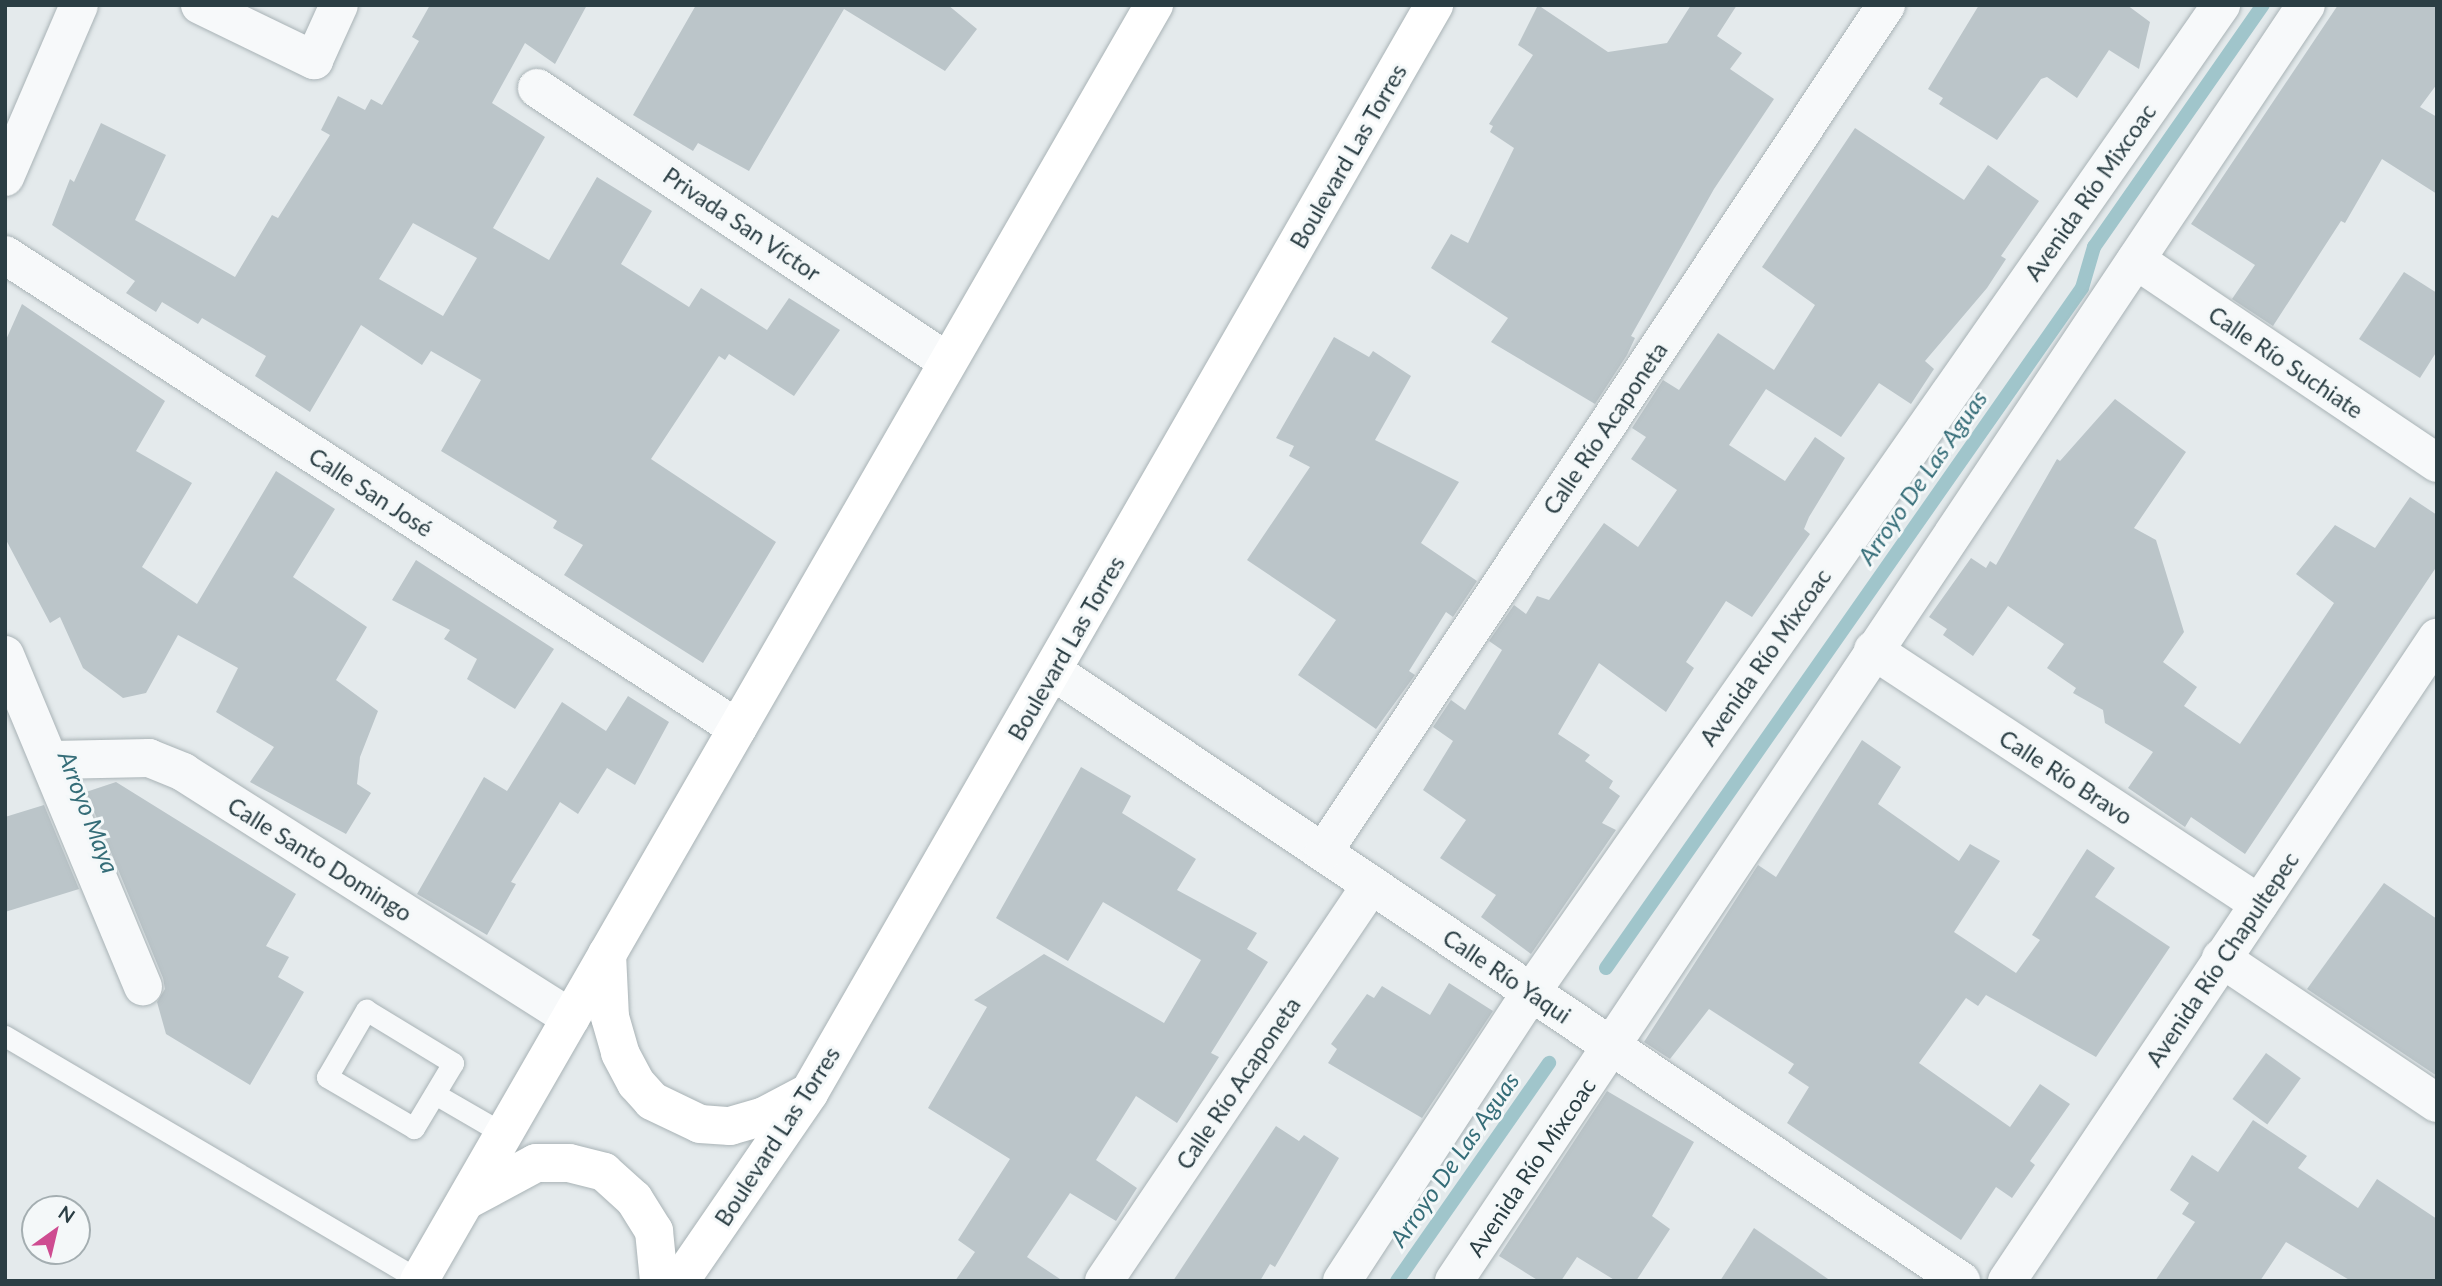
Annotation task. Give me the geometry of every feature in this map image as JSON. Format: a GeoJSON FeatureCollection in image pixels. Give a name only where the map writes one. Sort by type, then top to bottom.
{"type":"FeatureCollection","features":[{"type":"Feature","properties":{"kind":"main road"},"geometry":{"type":"LineString","coordinates":[[419,1280],[1154,5]]}},
{"type":"Feature","properties":{"kind":"main road","name":"Boulevard Las Torres"},"geometry":{"type":"LineString","coordinates":[[680,1281],[809,1093],[1434,5]]}},
{"type":"Feature","properties":{"kind":"main road"},"geometry":{"type":"LineString","coordinates":[[607,954],[610,1017],[620,1053],[636,1083],[652,1101],[700,1124],[730,1126],[764,1116],[809,1093]]}},
{"type":"Feature","properties":{"kind":"main road"},"geometry":{"type":"LineString","coordinates":[[464,1202],[536,1163],[569,1163],[604,1172],[634,1199],[654,1231],[659,1281]]}},
{"type":"Feature","properties":{"kind":"street"},"geometry":{"type":"LineString","coordinates":[[5,177],[79,5]]}},
{"type":"Feature","properties":{"kind":"street"},"geometry":{"type":"LineString","coordinates":[[200,5],[314,60],[339,5]]}},
{"type":"Feature","properties":{"kind":"street","name":"Calle Río Acaponeta"},"geometry":{"type":"LineString","coordinates":[[1324,851],[1886,5]]}},
{"type":"Feature","properties":{"kind":"street","name":"Avenida Río Mixcoac"},"geometry":{"type":"LineString","coordinates":[[1342,1281],[1532,991],[2221,5]]}},
{"type":"Feature","properties":{"kind":"street","name":"Avenida Río Mixcoac"},"geometry":{"type":"LineString","coordinates":[[1454,1281],[2306,5]]}},
{"type":"Feature","properties":{"kind":"street","name":"Privada San Víctor"},"geometry":{"type":"LineString","coordinates":[[537,88],[947,360]]}},
{"type":"Feature","properties":{"kind":"street","name":"Calle San José"},"geometry":{"type":"LineString","coordinates":[[5,255],[737,728]]}},
{"type":"Feature","properties":{"kind":"street","name":"Calle Río Suchiate"},"geometry":{"type":"LineString","coordinates":[[2136,260],[2437,463]]}},
{"type":"Feature","properties":{"kind":"street","name":"Avenida Río Chapultepec"},"geometry":{"type":"LineString","coordinates":[[2007,1281],[2437,638]]}},
{"type":"Feature","properties":{"kind":"street","name":"Calle Río Bravo"},"geometry":{"type":"LineString","coordinates":[[1873,650],[2259,904]]}},
{"type":"Feature","properties":{"kind":"street"},"geometry":{"type":"LineString","coordinates":[[5,655],[52,760],[143,986]]}},
{"type":"Feature","properties":{"kind":"street","name":"Calle Río Yaqui"},"geometry":{"type":"LineString","coordinates":[[1053,671],[1961,1281]]}},
{"type":"Feature","properties":{"kind":"street","name":"Calle Santo Domingo"},"geometry":{"type":"LineString","coordinates":[[52,760],[149,758],[183,772],[571,1018]]}},
{"type":"Feature","properties":{"kind":"street","name":"Calle Río Acaponeta"},"geometry":{"type":"LineString","coordinates":[[1104,1281],[1371,885]]}},
{"type":"Feature","properties":{"kind":"street"},"geometry":{"type":"LineString","coordinates":[[2221,958],[2437,1103]]}},
{"type":"Feature","properties":{"kind":"lane"},"geometry":{"type":"LineString","coordinates":[[366,1010],[453,1063],[435,1094],[415,1128],[327,1077],[366,1010]]}},
{"type":"Feature","properties":{"kind":"lane"},"geometry":{"type":"LineString","coordinates":[[5,1036],[419,1280]]}},
{"type":"Feature","properties":{"kind":"lane"},"geometry":{"type":"LineString","coordinates":[[435,1094],[504,1134]]}},
{"type":"Feature","properties":{"kind":"building"},"geometry":{"type":"Polygon","coordinates":[[[430,5],[587,5],[555,64],[525,43],[492,103],[545,137],[493,228],[549,260],[597,177],[652,211],[621,264],[689,307],[701,288],[767,330],[789,298],[840,330],[794,396],[729,354],[725,360],[719,356],[651,459],[776,542],[703,663],[564,575],[583,545],[553,528],[557,521],[441,451],[481,380],[431,351],[422,365],[361,325],[310,412],[255,376],[266,356],[202,318],[198,324],[162,302],[156,312],[126,293],[135,281],[52,225],[70,179],[74,182],[101,123],[166,155],[135,220],[235,277],[272,215],[278,218],[330,135],[321,130],[338,96],[365,110],[371,99],[382,105],[419,41],[412,37],[430,5]],[[413,223],[379,279],[443,316],[477,258],[413,223]]]}},
{"type":"Feature","properties":{"kind":"building"},"geometry":{"type":"Polygon","coordinates":[[[696,5],[948,5],[977,29],[945,71],[844,9],[749,171],[698,143],[693,151],[633,115],[696,5]]]}},
{"type":"Feature","properties":{"kind":"building"},"geometry":{"type":"Polygon","coordinates":[[[1538,5],[1608,52],[1667,43],[1691,5],[1737,5],[1717,36],[1742,53],[1730,69],[1774,99],[1714,189],[1631,336],[1635,338],[1627,355],[1595,404],[1491,342],[1508,318],[1431,268],[1451,234],[1468,243],[1514,148],[1490,132],[1493,126],[1489,124],[1533,55],[1518,45],[1538,5]]]}},
{"type":"Feature","properties":{"kind":"building"},"geometry":{"type":"Polygon","coordinates":[[[1979,5],[2127,5],[2150,22],[2139,69],[2109,50],[2077,98],[2047,77],[2041,79],[1997,140],[1939,104],[1943,98],[1928,89],[1979,5]]]}},
{"type":"Feature","properties":{"kind":"building"},"geometry":{"type":"Polygon","coordinates":[[[2338,5],[2437,5],[2437,84],[2420,107],[2437,117],[2437,194],[2382,159],[2345,223],[2341,221],[2273,326],[2232,299],[2255,265],[2191,224],[2338,5]]]}},
{"type":"Feature","properties":{"kind":"building"},"geometry":{"type":"Polygon","coordinates":[[[1855,128],[1964,200],[1988,165],[2039,201],[2001,256],[2006,259],[1987,288],[1925,361],[1934,369],[1911,404],[1879,383],[1841,437],[1766,389],[1729,445],[1785,481],[1815,437],[1845,458],[1809,517],[1804,529],[1810,534],[1752,617],[1726,601],[1686,662],[1694,668],[1666,712],[1599,663],[1558,734],[1590,755],[1585,761],[1613,781],[1609,788],[1620,796],[1602,823],[1616,830],[1531,954],[1481,917],[1496,895],[1440,858],[1466,820],[1423,790],[1453,741],[1433,727],[1451,700],[1465,710],[1502,650],[1489,641],[1514,605],[1526,614],[1537,596],[1549,600],[1604,523],[1638,547],[1677,490],[1631,459],[1646,437],[1632,428],[1663,380],[1679,390],[1718,333],[1774,370],[1815,305],[1762,267],[1855,128]]]}},
{"type":"Feature","properties":{"kind":"building"},"geometry":{"type":"Polygon","coordinates":[[[2404,272],[2437,293],[2437,351],[2420,378],[2359,339],[2404,272]]]}},
{"type":"Feature","properties":{"kind":"building"},"geometry":{"type":"Polygon","coordinates":[[[22,304],[165,401],[136,451],[192,483],[142,567],[197,604],[276,471],[335,509],[293,577],[367,627],[336,680],[378,711],[360,757],[357,784],[371,793],[346,834],[250,782],[274,747],[216,712],[238,668],[178,635],[146,693],[123,698],[83,668],[60,617],[50,623],[5,538],[5,342],[22,304]]]}},
{"type":"Feature","properties":{"kind":"building"},"geometry":{"type":"Polygon","coordinates":[[[1334,337],[1369,357],[1373,351],[1411,376],[1375,440],[1459,482],[1421,543],[1477,581],[1453,617],[1446,612],[1409,671],[1415,675],[1376,729],[1298,675],[1336,620],[1247,560],[1310,467],[1289,456],[1294,446],[1276,438],[1334,337]]]}},
{"type":"Feature","properties":{"kind":"building"},"geometry":{"type":"Polygon","coordinates":[[[2115,399],[2186,452],[2134,528],[2156,540],[2184,632],[2163,662],[2197,687],[2184,706],[2240,744],[2334,603],[2296,574],[2335,525],[2375,548],[2410,497],[2437,515],[2437,566],[2245,854],[2191,817],[2185,827],[2128,788],[2153,752],[2105,723],[2103,710],[2073,693],[2076,688],[2047,668],[2064,644],[2008,606],[1973,656],[1943,635],[1947,629],[1929,617],[1971,558],[1986,568],[1990,561],[1996,565],[2057,459],[2060,461],[2115,399]]]}},
{"type":"Feature","properties":{"kind":"building"},"geometry":{"type":"Polygon","coordinates":[[[416,560],[554,649],[515,709],[467,679],[477,659],[444,639],[450,630],[392,600],[416,560]]]}},
{"type":"Feature","properties":{"kind":"building"},"geometry":{"type":"Polygon","coordinates":[[[628,696],[669,722],[635,785],[607,768],[578,814],[560,802],[511,882],[516,884],[487,935],[417,894],[484,777],[507,791],[562,702],[606,731],[628,696]]]}},
{"type":"Feature","properties":{"kind":"building"},"geometry":{"type":"Polygon","coordinates":[[[1862,740],[1901,767],[1878,804],[1959,861],[1970,844],[2000,861],[1954,932],[2016,973],[2040,940],[2032,935],[2087,849],[2115,868],[2095,897],[2170,947],[2096,1057],[1986,995],[1978,1006],[1966,998],[1919,1063],[2010,1127],[2040,1084],[2070,1104],[2030,1161],[2035,1165],[2012,1198],[1996,1187],[1961,1240],[1787,1123],[1809,1087],[1788,1073],[1794,1064],[1709,1009],[1670,1059],[1644,1042],[1758,865],[1776,877],[1862,740]]]}},
{"type":"Feature","properties":{"kind":"building"},"geometry":{"type":"Polygon","coordinates":[[[1081,767],[1131,796],[1122,813],[1196,859],[1177,890],[1257,933],[1247,949],[1268,962],[1211,1053],[1219,1057],[1177,1123],[1136,1096],[1096,1160],[1137,1188],[1116,1221],[1070,1193],[1027,1257],[1063,1281],[955,1281],[975,1252],[958,1240],[1010,1159],[928,1108],[987,1007],[974,1000],[1044,954],[1164,1023],[1201,960],[1103,902],[1068,961],[996,918],[1081,767]]]}},
{"type":"Feature","properties":{"kind":"building"},"geometry":{"type":"Polygon","coordinates":[[[116,782],[296,894],[266,946],[289,957],[278,977],[304,992],[250,1085],[166,1034],[157,1002],[165,989],[163,978],[86,792],[116,782]]]}},
{"type":"Feature","properties":{"kind":"building"},"geometry":{"type":"Polygon","coordinates":[[[44,805],[79,889],[5,912],[5,817],[44,805]]]}},
{"type":"Feature","properties":{"kind":"building"},"geometry":{"type":"Polygon","coordinates":[[[2384,883],[2437,919],[2437,1076],[2307,989],[2384,883]]]}},
{"type":"Feature","properties":{"kind":"building"},"geometry":{"type":"Polygon","coordinates":[[[1449,983],[1493,1011],[1422,1118],[1328,1063],[1337,1049],[1331,1044],[1367,994],[1374,998],[1382,986],[1430,1015],[1449,983]]]}},
{"type":"Feature","properties":{"kind":"building"},"geometry":{"type":"Polygon","coordinates":[[[2266,1053],[2301,1078],[2267,1124],[2232,1099],[2266,1053]]]}},
{"type":"Feature","properties":{"kind":"building"},"geometry":{"type":"Polygon","coordinates":[[[1607,1091],[1694,1142],[1652,1216],[1670,1229],[1636,1281],[1616,1281],[1577,1257],[1561,1281],[1539,1281],[1499,1256],[1607,1091]]]}},
{"type":"Feature","properties":{"kind":"building"},"geometry":{"type":"Polygon","coordinates":[[[2253,1120],[2307,1156],[2298,1168],[2358,1208],[2377,1179],[2437,1219],[2437,1281],[2351,1281],[2286,1242],[2260,1281],[2155,1281],[2195,1222],[2182,1214],[2189,1203],[2170,1190],[2192,1155],[2218,1172],[2253,1120]]]}},
{"type":"Feature","properties":{"kind":"building"},"geometry":{"type":"Polygon","coordinates":[[[1276,1126],[1299,1141],[1304,1135],[1339,1158],[1275,1267],[1270,1264],[1260,1281],[1173,1281],[1276,1126]]]}},
{"type":"Feature","properties":{"kind":"building"},"geometry":{"type":"Polygon","coordinates":[[[1754,1228],[1831,1281],[1720,1281],[1754,1228]]]}},
{"type":"Feature","properties":{"kind":"waterway","name":"Arroyo De Las Aguas"},"geometry":{"type":"LineString","coordinates":[[1606,968],[2082,288],[2094,247],[2263,5]]}},
{"type":"Feature","properties":{"kind":"waterway","name":"Arroyo De Las Aguas"},"geometry":{"type":"LineString","coordinates":[[1397,1281],[1549,1063]]}},
{"type":"Feature","properties":{"kind":"water label","name":"Arroyo Maya"},"geometry":{"type":"Point","coordinates":[89,812]}}]}
